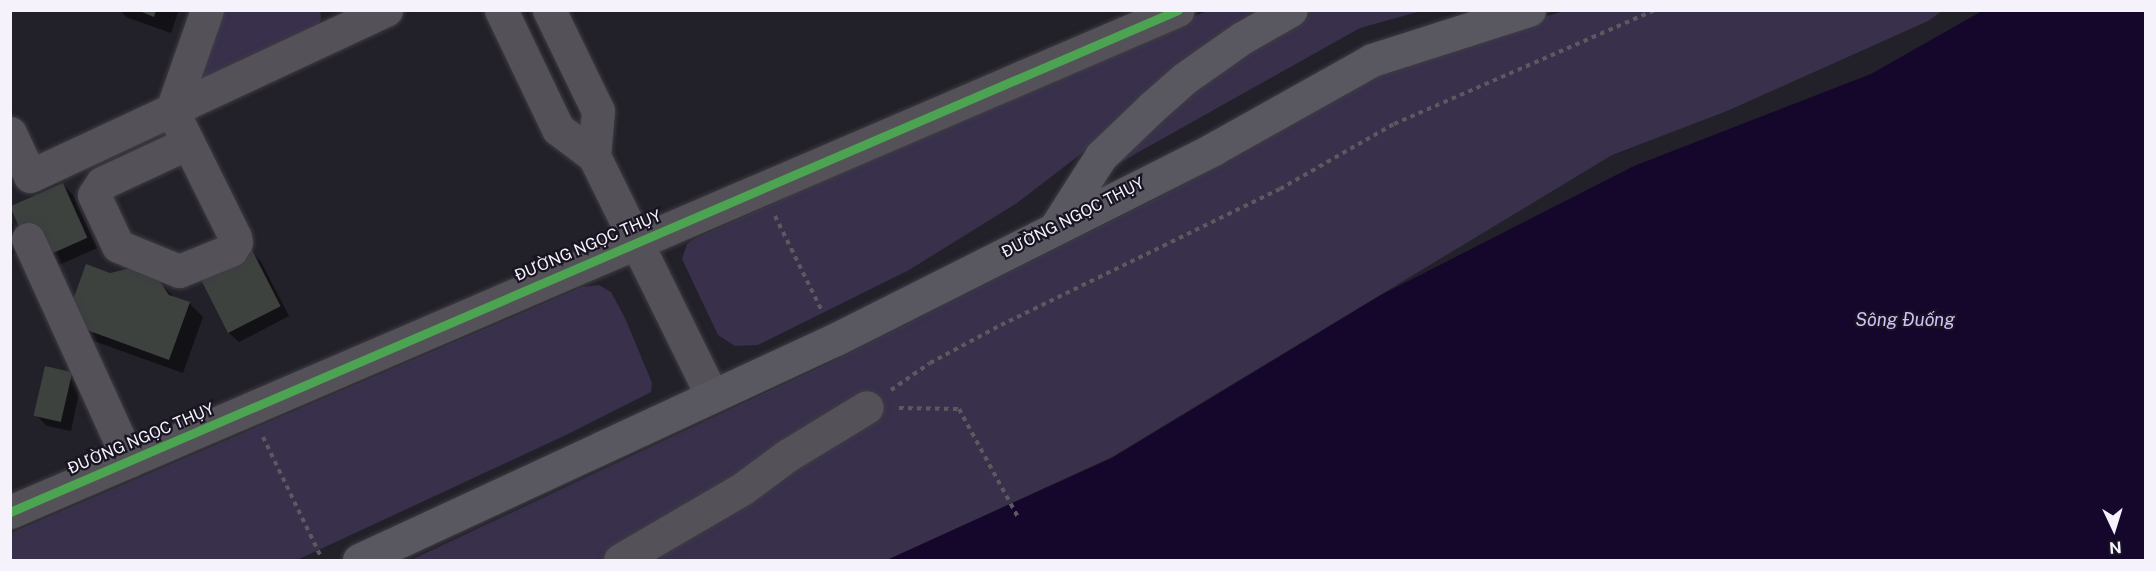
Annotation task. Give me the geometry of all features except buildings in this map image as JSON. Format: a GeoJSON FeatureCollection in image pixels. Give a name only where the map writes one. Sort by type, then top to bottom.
{"type":"FeatureCollection","features":[{"type":"Feature","properties":{"kind":"main road"},"geometry":{"type":"LineString","coordinates":[[1057,225],[1101,156],[1160,100],[1185,78],[1242,38],[1291,10]]}},
{"type":"Feature","properties":{"kind":"main road","name":"ĐƯỜNG NGỌC THỤY"},"geometry":{"type":"LineString","coordinates":[[359,561],[836,339],[1057,225],[1213,149],[1372,60],[1529,10]]}},
{"type":"Feature","properties":{"kind":"street"},"geometry":{"type":"LineString","coordinates":[[188,143],[172,110],[207,10]]}},
{"type":"Feature","properties":{"kind":"street"},"geometry":{"type":"LineString","coordinates":[[10,133],[30,176],[172,110],[339,20],[386,10]]}},
{"type":"Feature","properties":{"kind":"street"},"geometry":{"type":"LineString","coordinates":[[501,10],[558,129],[594,156],[633,243],[712,396]]}},
{"type":"Feature","properties":{"kind":"street"},"geometry":{"type":"LineString","coordinates":[[549,10],[598,111],[594,156]]}},
{"type":"Feature","properties":{"kind":"street","name":"ĐƯỜNG NGỌC THỤY"},"geometry":{"type":"LineString","coordinates":[[10,512],[1178,10]]}},
{"type":"Feature","properties":{"kind":"street"},"geometry":{"type":"LineString","coordinates":[[27,239],[129,460]]}},
{"type":"Feature","properties":{"kind":"street"},"geometry":{"type":"LineString","coordinates":[[620,561],[733,495],[788,455],[867,407]]}},
{"type":"Feature","properties":{"kind":"path"},"geometry":{"type":"LineString","coordinates":[[867,407],[930,363],[1280,189],[1394,124],[1655,10]]}},
{"type":"Feature","properties":{"kind":"path"},"geometry":{"type":"LineString","coordinates":[[761,189],[825,317]]}},
{"type":"Feature","properties":{"kind":"path"},"geometry":{"type":"LineString","coordinates":[[867,407],[959,409],[1019,519]]}},
{"type":"Feature","properties":{"kind":"path"},"geometry":{"type":"LineString","coordinates":[[249,409],[320,555]]}},
{"type":"Feature","properties":{"kind":"shaded area"},"geometry":{"type":"Polygon","coordinates":[[[220,11],[320,11],[321,18],[319,24],[203,83],[195,77],[220,11]]]}},
{"type":"Feature","properties":{"kind":"shaded area"},"geometry":{"type":"Polygon","coordinates":[[[1207,11],[1267,11],[1017,203],[909,270],[758,345],[735,346],[718,335],[682,259],[687,244],[694,239],[1115,48],[1207,11]]]}},
{"type":"Feature","properties":{"kind":"shaded area"},"geometry":{"type":"Polygon","coordinates":[[[1309,11],[1421,11],[1360,28],[1112,167],[1129,141],[1249,45],[1309,11]]]}},
{"type":"Feature","properties":{"kind":"shaded area"},"geometry":{"type":"Polygon","coordinates":[[[1564,11],[1942,11],[1928,21],[1727,111],[1612,155],[1112,457],[887,560],[411,560],[831,362],[1210,171],[1337,91],[1399,61],[1564,11]]]}},
{"type":"Feature","properties":{"kind":"shaded area"},"geometry":{"type":"Polygon","coordinates":[[[599,285],[611,292],[625,318],[652,383],[651,392],[568,434],[297,560],[11,560],[11,533],[582,287],[599,285]]]}},
{"type":"Feature","properties":{"kind":"water","name":"Sông Đuống"},"geometry":{"type":"Polygon","coordinates":[[[1982,11],[2145,11],[2145,560],[887,560],[1112,458],[1381,295],[1634,166],[1871,74],[1982,11]]]}},
{"type":"Feature","properties":{"kind":"cycle path"},"geometry":{"type":"LineString","coordinates":[[10,512],[1178,10]]}}]}
